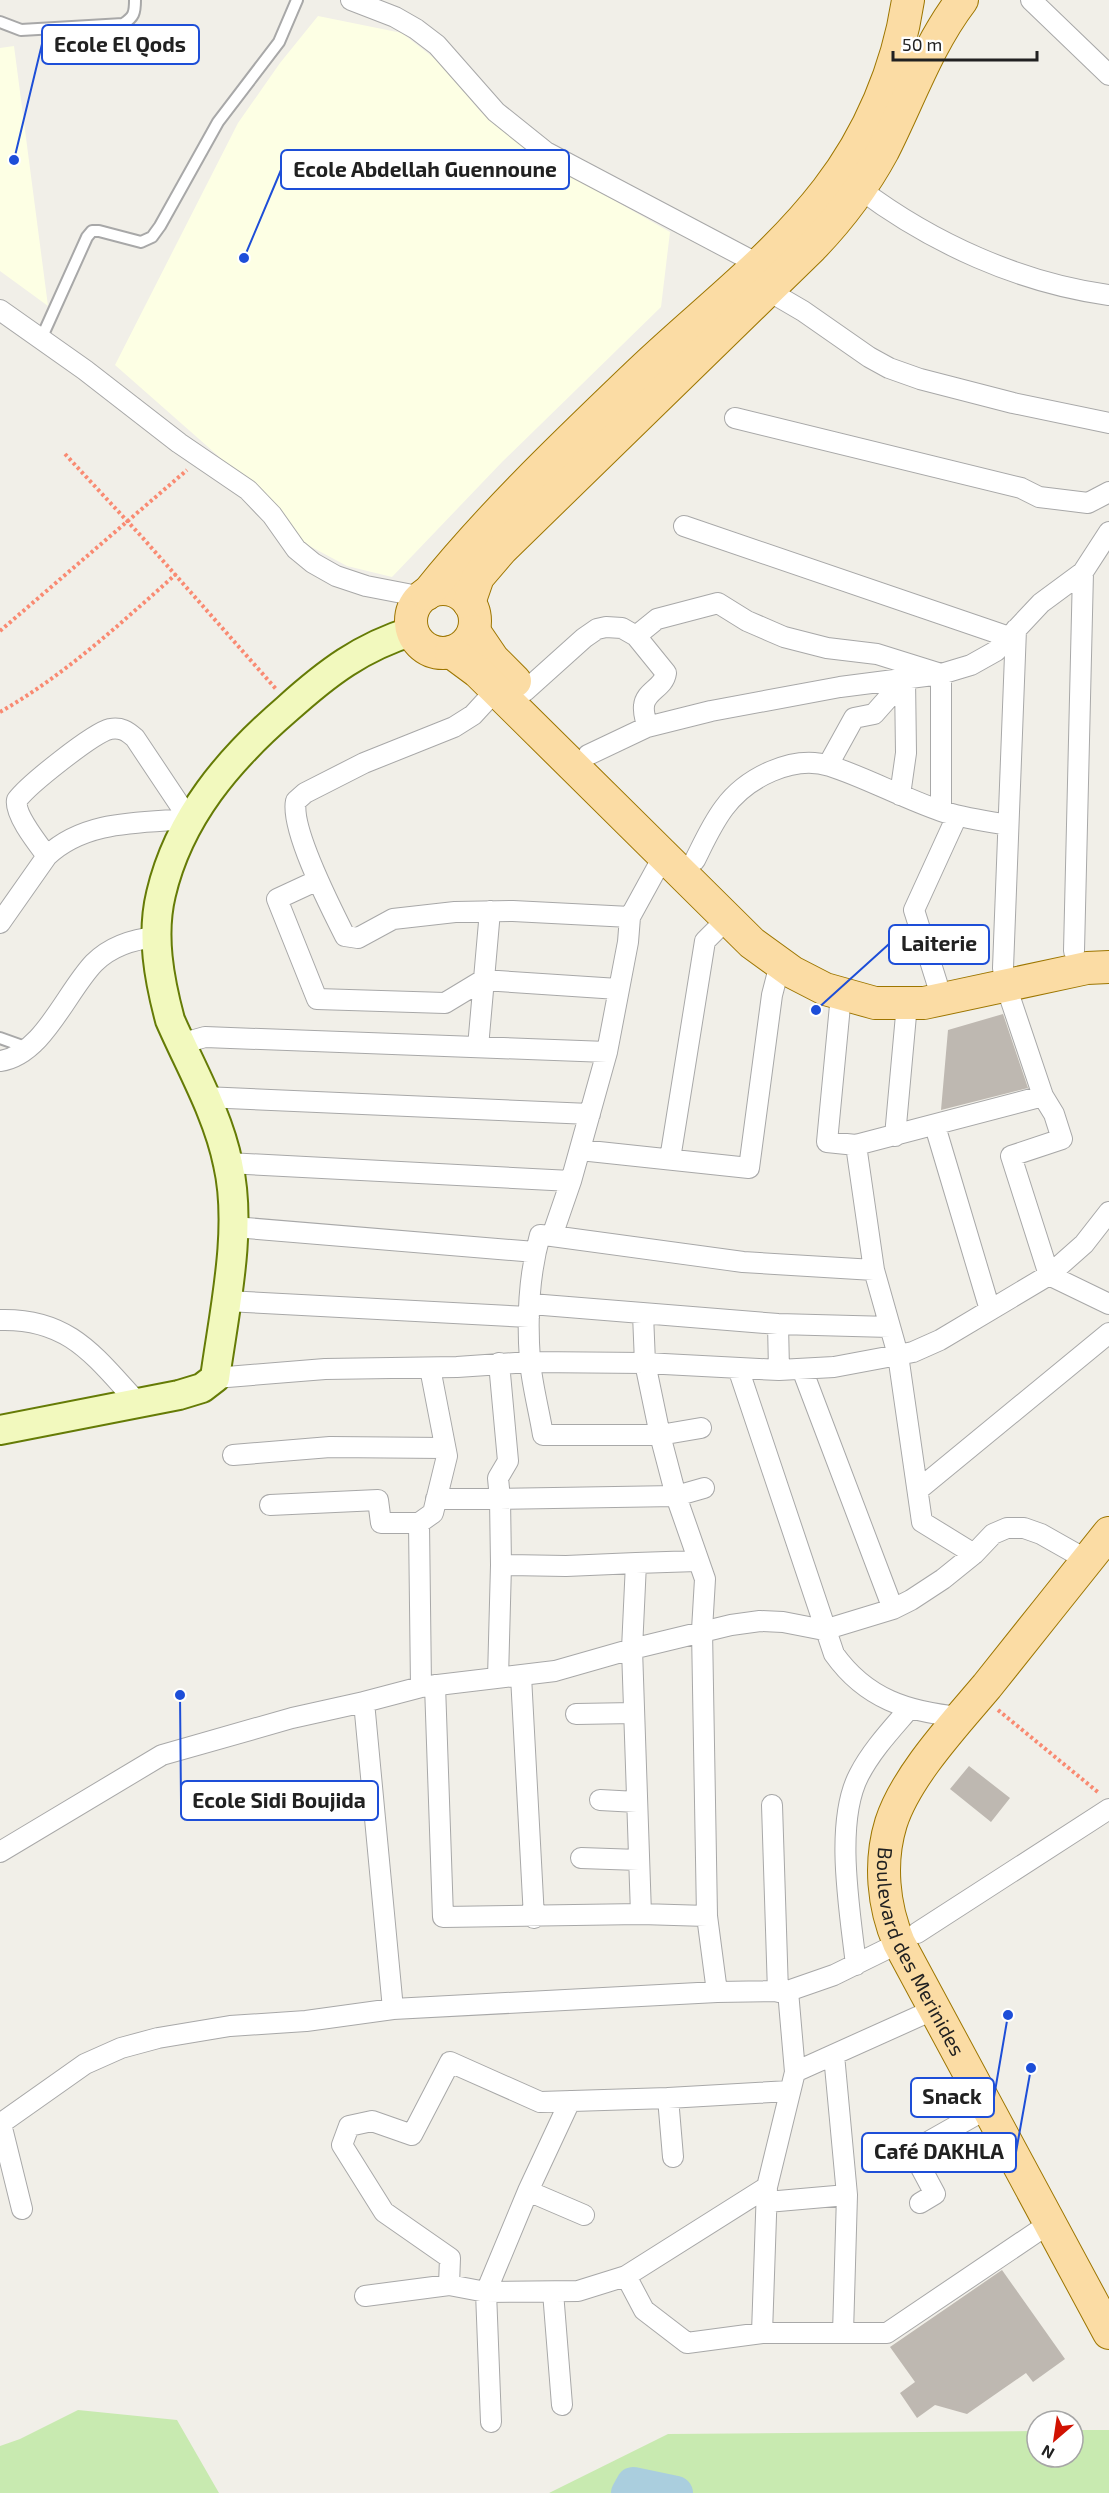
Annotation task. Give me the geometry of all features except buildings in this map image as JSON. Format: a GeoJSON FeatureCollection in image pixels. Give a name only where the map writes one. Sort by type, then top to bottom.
{"type":"FeatureCollection","features":[{"type":"Feature","properties":{"kind":"main road"},"geometry":{"type":"LineString","coordinates":[[908,0],[891,70],[873,113],[848,160],[763,277],[502,549],[478,578],[472,617],[464,646],[451,652],[441,653],[421,644],[414,631],[412,616],[416,606],[476,534],[642,371],[763,277],[825,233],[860,189],[882,151],[941,28],[962,0]]}},
{"type":"Feature","properties":{"kind":"main road"},"geometry":{"type":"LineString","coordinates":[[425,596],[437,590],[447,590],[462,595],[511,691],[664,855],[752,943],[780,964],[825,989],[875,1003],[907,1004],[944,1000],[1074,951],[1109,949]]}},
{"type":"Feature","properties":{"kind":"main road"},"geometry":{"type":"LineString","coordinates":[[451,652],[478,672],[511,691],[588,755],[769,932],[800,955],[832,972],[876,984],[906,986],[1109,967]]}},
{"type":"Feature","properties":{"kind":"main road","name":"Boulevard des Merinides"},"geometry":{"type":"LineString","coordinates":[[1109,1533],[1098,1561],[995,1707],[932,1786],[913,1817],[906,1845],[904,1887],[910,1918],[908,1938],[935,2009],[1109,2333]]}},
{"type":"Feature","properties":{"kind":"main road","name":"Boulevard des Merinides"},"geometry":{"type":"LineString","coordinates":[[1098,1561],[961,1717],[909,1786],[896,1810],[888,1835],[885,1874],[886,1899],[891,1922],[908,1938],[1109,2292]]}},
{"type":"Feature","properties":{"kind":"street"},"geometry":{"type":"LineString","coordinates":[[351,0],[374,4],[416,29],[437,45],[496,112],[546,152],[763,277],[803,311],[869,357],[889,368],[920,379],[1013,403],[1109,423]]}},
{"type":"Feature","properties":{"kind":"street"},"geometry":{"type":"LineString","coordinates":[[1031,0],[1109,75]]}},
{"type":"Feature","properties":{"kind":"street"},"geometry":{"type":"LineString","coordinates":[[860,189],[921,228],[994,263],[1056,285],[1109,295]]}},
{"type":"Feature","properties":{"kind":"street"},"geometry":{"type":"LineString","coordinates":[[0,310],[85,370],[201,458],[232,477],[258,498],[296,549],[313,562],[336,576],[366,586],[425,596]]}},
{"type":"Feature","properties":{"kind":"street"},"geometry":{"type":"LineString","coordinates":[[735,418],[1021,488],[1039,497],[1088,503],[1109,492]]}},
{"type":"Feature","properties":{"kind":"street"},"geometry":{"type":"LineString","coordinates":[[684,526],[1012,633]]}},
{"type":"Feature","properties":{"kind":"street"},"geometry":{"type":"LineString","coordinates":[[588,755],[647,727],[775,698],[941,674],[989,657],[1041,603],[1083,572],[1109,532]]}},
{"type":"Feature","properties":{"kind":"street"},"geometry":{"type":"LineString","coordinates":[[1074,951],[1083,572]]}},
{"type":"Feature","properties":{"kind":"street"},"geometry":{"type":"LineString","coordinates":[[636,636],[657,619],[718,603],[747,621],[784,637],[827,648],[877,654],[941,674]]}},
{"type":"Feature","properties":{"kind":"street"},"geometry":{"type":"LineString","coordinates":[[630,917],[490,911],[455,912],[393,919],[358,938],[345,936],[318,880],[295,817],[296,801],[305,793],[364,763],[454,727],[511,691],[597,629],[614,626],[636,636],[666,673],[664,681],[650,693],[645,702],[647,727]]}},
{"type":"Feature","properties":{"kind":"street"},"geometry":{"type":"LineString","coordinates":[[215,1378],[234,1227],[233,1193],[228,1163],[166,1004],[158,958],[160,895],[169,866],[189,819],[212,785],[254,738],[335,669],[363,650],[414,631]]}},
{"type":"Feature","properties":{"kind":"street"},"geometry":{"type":"LineString","coordinates":[[1012,633],[1005,976],[1043,1096],[1054,1114],[1062,1139],[1011,1156],[1049,1275],[1109,1304]]}},
{"type":"Feature","properties":{"kind":"street"},"geometry":{"type":"LineString","coordinates":[[937,983],[914,910],[949,813],[941,674]]}},
{"type":"Feature","properties":{"kind":"street"},"geometry":{"type":"LineString","coordinates":[[828,765],[854,718],[874,714],[905,679]]}},
{"type":"Feature","properties":{"kind":"street"},"geometry":{"type":"LineString","coordinates":[[900,795],[906,753],[905,679]]}},
{"type":"Feature","properties":{"kind":"street"},"geometry":{"type":"LineString","coordinates":[[47,856],[20,814],[16,805],[17,800],[44,775],[103,731],[126,730],[135,738],[189,819]]}},
{"type":"Feature","properties":{"kind":"street"},"geometry":{"type":"LineString","coordinates":[[695,860],[718,817],[734,796],[766,774],[803,763],[828,765],[949,813],[1008,825]]}},
{"type":"Feature","properties":{"kind":"street"},"geometry":{"type":"LineString","coordinates":[[0,923],[47,856],[75,836],[120,825],[189,819]]}},
{"type":"Feature","properties":{"kind":"street"},"geometry":{"type":"LineString","coordinates":[[552,1236],[571,1181],[606,1052],[628,942],[630,917],[664,855]]}},
{"type":"Feature","properties":{"kind":"street"},"geometry":{"type":"LineString","coordinates":[[318,880],[277,899],[317,999],[445,1003],[483,980],[618,989]]}},
{"type":"Feature","properties":{"kind":"street"},"geometry":{"type":"LineString","coordinates":[[478,1047],[490,911]]}},
{"type":"Feature","properties":{"kind":"street"},"geometry":{"type":"LineString","coordinates":[[670,1159],[705,941],[727,919]]}},
{"type":"Feature","properties":{"kind":"street"},"geometry":{"type":"LineString","coordinates":[[0,1061],[12,1059],[28,1048],[95,962],[128,942],[157,937]]}},
{"type":"Feature","properties":{"kind":"street"},"geometry":{"type":"LineString","coordinates":[[580,1150],[749,1168],[772,995],[780,964]]}},
{"type":"Feature","properties":{"kind":"street"},"geometry":{"type":"LineString","coordinates":[[841,995],[827,1142],[856,1145],[1043,1096]]}},
{"type":"Feature","properties":{"kind":"street"},"geometry":{"type":"LineString","coordinates":[[895,1136],[907,1004]]}},
{"type":"Feature","properties":{"kind":"street"},"geometry":{"type":"LineString","coordinates":[[180,1044],[205,1037],[606,1052]]}},
{"type":"Feature","properties":{"kind":"street"},"geometry":{"type":"LineString","coordinates":[[204,1097],[590,1114]]}},
{"type":"Feature","properties":{"kind":"street"},"geometry":{"type":"LineString","coordinates":[[935,1126],[990,1310]]}},
{"type":"Feature","properties":{"kind":"street"},"geometry":{"type":"LineString","coordinates":[[856,1145],[874,1270],[898,1355],[922,1522],[974,1554]]}},
{"type":"Feature","properties":{"kind":"street"},"geometry":{"type":"LineString","coordinates":[[228,1163],[571,1181]]}},
{"type":"Feature","properties":{"kind":"street"},"geometry":{"type":"LineString","coordinates":[[0,1430],[179,1395],[202,1388],[215,1378],[325,1369],[430,1368],[530,1362],[645,1363],[779,1370],[834,1367],[913,1353],[940,1340],[1049,1275],[1084,1244],[1109,1212]]}},
{"type":"Feature","properties":{"kind":"street"},"geometry":{"type":"LineString","coordinates":[[234,1227],[535,1252]]}},
{"type":"Feature","properties":{"kind":"street"},"geometry":{"type":"LineString","coordinates":[[701,1428],[660,1435],[543,1435],[530,1362],[530,1310],[535,1252],[540,1235],[743,1262],[874,1270]]}},
{"type":"Feature","properties":{"kind":"street"},"geometry":{"type":"LineString","coordinates":[[226,1301],[643,1314],[778,1324],[890,1327]]}},
{"type":"Feature","properties":{"kind":"street"},"geometry":{"type":"LineString","coordinates":[[643,1314],[645,1363],[660,1435],[676,1496],[705,1579],[702,1630],[707,1916],[717,1992]]}},
{"type":"Feature","properties":{"kind":"street"},"geometry":{"type":"LineString","coordinates":[[0,1320],[25,1319],[69,1335],[88,1350],[138,1403]]}},
{"type":"Feature","properties":{"kind":"street"},"geometry":{"type":"LineString","coordinates":[[778,1324],[779,1370]]}},
{"type":"Feature","properties":{"kind":"street"},"geometry":{"type":"LineString","coordinates":[[918,1490],[1109,1333]]}},
{"type":"Feature","properties":{"kind":"street"},"geometry":{"type":"LineString","coordinates":[[498,1678],[501,1565],[498,1478],[508,1461],[499,1363]]}},
{"type":"Feature","properties":{"kind":"street"},"geometry":{"type":"LineString","coordinates":[[270,1505],[378,1500],[381,1522],[419,1523],[432,1513],[447,1456],[430,1368]]}},
{"type":"Feature","properties":{"kind":"street"},"geometry":{"type":"LineString","coordinates":[[738,1368],[824,1630],[834,1654],[855,1678],[875,1694],[909,1709],[961,1717]]}},
{"type":"Feature","properties":{"kind":"street"},"geometry":{"type":"LineString","coordinates":[[802,1369],[893,1609]]}},
{"type":"Feature","properties":{"kind":"street"},"geometry":{"type":"LineString","coordinates":[[233,1455],[330,1447],[444,1448]]}},
{"type":"Feature","properties":{"kind":"street"},"geometry":{"type":"LineString","coordinates":[[436,1499],[676,1496],[704,1488]]}},
{"type":"Feature","properties":{"kind":"street"},"geometry":{"type":"LineString","coordinates":[[419,1523],[443,1917],[641,1914],[707,1916]]}},
{"type":"Feature","properties":{"kind":"street"},"geometry":{"type":"LineString","coordinates":[[0,1852],[162,1755],[292,1718],[428,1686],[555,1671],[702,1630],[760,1621],[783,1622],[824,1630],[893,1609],[928,1590],[974,1554],[993,1533],[1007,1528],[1024,1528],[1041,1534],[1098,1561]]}},
{"type":"Feature","properties":{"kind":"street"},"geometry":{"type":"LineString","coordinates":[[501,1565],[566,1566],[697,1561]]}},
{"type":"Feature","properties":{"kind":"street"},"geometry":{"type":"LineString","coordinates":[[636,1563],[632,1649],[641,1914]]}},
{"type":"Feature","properties":{"kind":"street"},"geometry":{"type":"LineString","coordinates":[[521,1676],[534,1917]]}},
{"type":"Feature","properties":{"kind":"street"},"geometry":{"type":"LineString","coordinates":[[364,1702],[393,2009]]}},
{"type":"Feature","properties":{"kind":"street"},"geometry":{"type":"LineString","coordinates":[[856,1965],[848,1894],[846,1820],[850,1797],[875,1748],[909,1709]]}},
{"type":"Feature","properties":{"kind":"street"},"geometry":{"type":"LineString","coordinates":[[576,1714],[634,1713]]}},
{"type":"Feature","properties":{"kind":"street"},"geometry":{"type":"LineString","coordinates":[[600,1800],[637,1802]]}},
{"type":"Feature","properties":{"kind":"street"},"geometry":{"type":"LineString","coordinates":[[22,2209],[0,2124],[85,2064],[122,2048],[158,2038],[230,2026],[306,2021],[393,2009],[717,1992],[783,1992],[834,1976],[908,1938],[1105,1802]]}},
{"type":"Feature","properties":{"kind":"street"},"geometry":{"type":"LineString","coordinates":[[762,2333],[767,2195],[793,2082],[783,1992],[772,1805]]}},
{"type":"Feature","properties":{"kind":"street"},"geometry":{"type":"LineString","coordinates":[[581,1858],[639,1860]]}},
{"type":"Feature","properties":{"kind":"street"},"geometry":{"type":"LineString","coordinates":[[449,2285],[450,2259],[384,2212],[342,2145],[349,2126],[372,2121],[412,2135],[450,2062],[540,2102],[668,2098],[793,2082],[834,2055],[935,2009]]}},
{"type":"Feature","properties":{"kind":"street"},"geometry":{"type":"LineString","coordinates":[[834,2055],[847,2195],[843,2332]]}},
{"type":"Feature","properties":{"kind":"street"},"geometry":{"type":"LineString","coordinates":[[668,2098],[673,2157]]}},
{"type":"Feature","properties":{"kind":"street"},"geometry":{"type":"LineString","coordinates":[[491,2422],[486,2292],[528,2191],[570,2101]]}},
{"type":"Feature","properties":{"kind":"street"},"geometry":{"type":"LineString","coordinates":[[920,2203],[935,2194],[912,2151],[988,2108]]}},
{"type":"Feature","properties":{"kind":"street"},"geometry":{"type":"LineString","coordinates":[[528,2191],[584,2216]]}},
{"type":"Feature","properties":{"kind":"street"},"geometry":{"type":"LineString","coordinates":[[365,2296],[449,2285],[486,2292],[578,2291],[626,2276],[767,2195],[847,2195]]}},
{"type":"Feature","properties":{"kind":"street"},"geometry":{"type":"LineString","coordinates":[[626,2276],[644,2310],[687,2343],[762,2333],[887,2333],[1050,2223]]}},
{"type":"Feature","properties":{"kind":"street"},"geometry":{"type":"LineString","coordinates":[[553,2292],[562,2405]]}},
{"type":"Feature","properties":{"kind":"lane"},"geometry":{"type":"LineString","coordinates":[[0,22],[21,30],[123,24],[132,19],[135,12],[135,0]]}},
{"type":"Feature","properties":{"kind":"lane"},"geometry":{"type":"LineString","coordinates":[[41,339],[87,237],[92,231],[141,243],[152,237],[165,218],[218,122],[279,42],[297,0]]}},
{"type":"Feature","properties":{"kind":"lane"},"geometry":{"type":"LineString","coordinates":[[0,1038],[28,1048]]}},
{"type":"Feature","properties":{"kind":"path"},"geometry":{"type":"LineString","coordinates":[[65,454],[176,574],[291,705]]}},
{"type":"Feature","properties":{"kind":"path"},"geometry":{"type":"LineString","coordinates":[[0,631],[201,458]]}},
{"type":"Feature","properties":{"kind":"path"},"geometry":{"type":"LineString","coordinates":[[0,712],[30,696],[98,643],[176,574]]}},
{"type":"Feature","properties":{"kind":"path"},"geometry":{"type":"LineString","coordinates":[[995,1707],[1105,1802]]}},
{"type":"Feature","properties":{"kind":"shaded area"},"geometry":{"type":"Polygon","coordinates":[[[318,16],[402,33],[439,62],[480,111],[529,152],[670,232],[661,307],[503,461],[392,577],[347,566],[304,543],[283,513],[115,365],[238,123],[280,63],[318,16]]]}},
{"type":"Feature","properties":{"kind":"shaded area"},"geometry":{"type":"Polygon","coordinates":[[[14,46],[48,306],[0,271],[0,48],[14,46]]]}},
{"type":"Feature","properties":{"kind":"green space"},"geometry":{"type":"Polygon","coordinates":[[[78,2410],[177,2420],[219,2493],[0,2493],[0,2446],[20,2439],[78,2410]]]}},
{"type":"Feature","properties":{"kind":"green space"},"geometry":{"type":"Polygon","coordinates":[[[1085,2430],[1109,2430],[1109,2493],[549,2493],[668,2434],[1025,2431],[1025,2469],[1085,2469],[1085,2430]]]}},
{"type":"Feature","properties":{"kind":"waterway"},"geometry":{"type":"LineString","coordinates":[[628,2493],[633,2484],[676,2493]]}},
{"type":"Feature","properties":{"kind":"place","name":"Ecole El Qods"},"geometry":{"type":"Point","coordinates":[14,160]}},
{"type":"Feature","properties":{"kind":"place","name":"Ecole Abdellah Guennoune"},"geometry":{"type":"Point","coordinates":[244,258]}},
{"type":"Feature","properties":{"kind":"place","name":"Laiterie"},"geometry":{"type":"Point","coordinates":[816,1010]}},
{"type":"Feature","properties":{"kind":"place","name":"Ecole Sidi Boujida"},"geometry":{"type":"Point","coordinates":[180,1695]}},
{"type":"Feature","properties":{"kind":"place","name":"Snack"},"geometry":{"type":"Point","coordinates":[1008,2015]}},
{"type":"Feature","properties":{"kind":"place","name":"Café DAKHLA"},"geometry":{"type":"Point","coordinates":[1031,2068]}}]}
